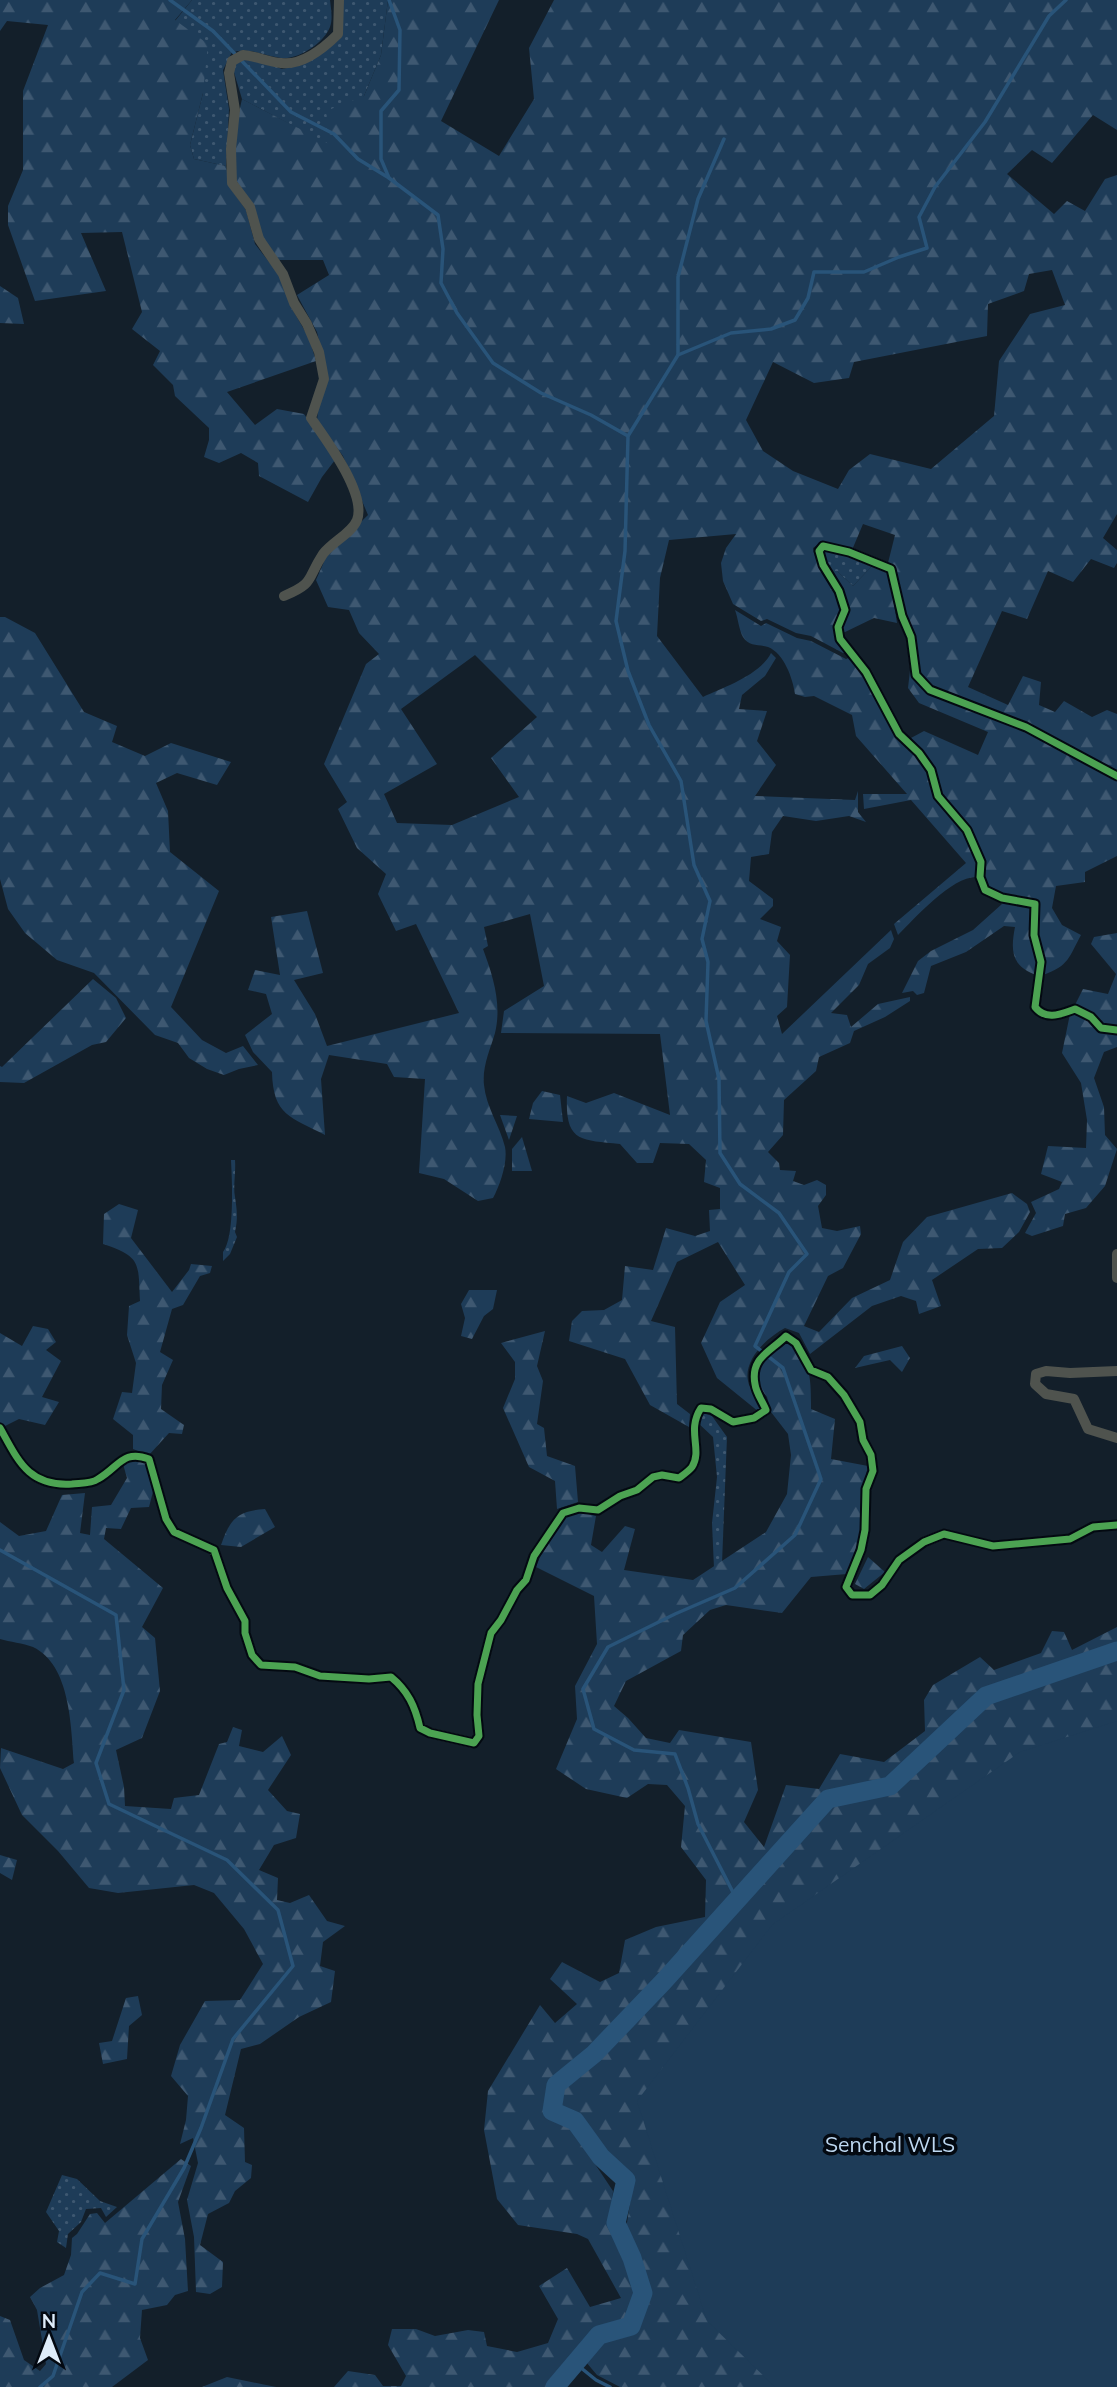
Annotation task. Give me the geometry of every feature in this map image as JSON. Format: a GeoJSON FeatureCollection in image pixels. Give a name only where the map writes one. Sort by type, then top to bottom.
{"type":"FeatureCollection","features":[{"type":"Feature","properties":{"kind":"street"},"geometry":{"type":"LineString","coordinates":[[284,596],[306,586],[324,553],[356,522],[359,510],[348,474],[310,418],[324,379],[319,352],[294,303],[283,274],[259,239],[250,207],[232,183],[231,149],[235,110],[229,73],[232,61],[243,55],[281,64],[298,63],[326,46],[338,34],[339,0]]}},
{"type":"Feature","properties":{"kind":"street"},"geometry":{"type":"LineString","coordinates":[[1117,776],[1026,727],[930,690],[916,675],[911,637],[902,617],[891,569],[849,552],[823,546],[820,551],[823,565],[839,591],[845,610],[838,627],[840,639],[866,672],[899,734],[919,753],[931,770],[938,796],[967,830],[981,862],[980,877],[985,890],[1002,898],[1035,904],[1034,934],[1041,962],[1035,1007],[1038,1012],[1052,1016],[1076,1009],[1091,1017],[1101,1028],[1117,1030]]}},
{"type":"Feature","properties":{"kind":"street"},"geometry":{"type":"LineString","coordinates":[[1117,1254],[1117,1278]]}},
{"type":"Feature","properties":{"kind":"street"},"geometry":{"type":"LineString","coordinates":[[0,1428],[17,1460],[37,1479],[64,1484],[95,1482],[124,1457],[136,1454],[149,1459],[166,1520],[174,1532],[214,1550],[227,1588],[245,1621],[245,1633],[252,1655],[261,1665],[295,1667],[330,1677],[391,1677],[403,1688],[415,1708],[420,1728],[430,1733],[474,1743],[479,1736],[478,1684],[491,1633],[526,1580],[534,1556],[563,1513],[579,1508],[598,1510],[620,1496],[637,1490],[653,1477],[662,1475],[679,1478],[692,1466],[696,1452],[693,1419],[701,1408],[711,1409],[733,1422],[754,1418],[766,1410],[755,1386],[755,1366],[760,1357],[786,1336],[796,1343],[811,1370],[828,1377],[844,1395],[860,1422],[863,1440],[871,1455],[873,1471],[866,1489],[865,1530],[861,1550],[846,1587],[852,1595],[870,1595],[882,1585],[899,1560],[924,1542],[944,1534],[993,1546],[1070,1539],[1093,1527],[1117,1525]]}},
{"type":"Feature","properties":{"kind":"street"},"geometry":{"type":"LineString","coordinates":[[1117,1371],[1046,1371],[1036,1374],[1035,1384],[1046,1394],[1074,1399],[1088,1429],[1117,1438]]}},
{"type":"Feature","properties":{"kind":"green space"},"geometry":{"type":"Polygon","coordinates":[[[0,0],[192,0],[175,20],[208,44],[203,93],[190,145],[194,159],[226,166],[231,189],[246,210],[255,244],[280,276],[291,307],[309,338],[316,361],[227,392],[255,425],[277,409],[304,414],[335,460],[308,502],[259,476],[258,463],[241,453],[219,463],[204,457],[209,428],[175,396],[173,385],[153,365],[160,351],[132,329],[142,312],[122,232],[81,233],[106,291],[35,301],[8,225],[8,206],[23,170],[23,91],[48,25],[7,21],[0,31],[0,0]]]}},
{"type":"Feature","properties":{"kind":"green space"},"geometry":{"type":"Polygon","coordinates":[[[192,0],[330,0],[332,17],[327,33],[302,53],[281,58],[251,51],[232,52],[223,70],[229,109],[226,166],[194,159],[190,145],[203,93],[175,21],[192,0]]]}},
{"type":"Feature","properties":{"kind":"green space"},"geometry":{"type":"Polygon","coordinates":[[[341,0],[388,0],[381,55],[364,96],[331,146],[242,99],[233,69],[236,62],[248,56],[282,69],[297,66],[340,38],[341,0]]]}},
{"type":"Feature","properties":{"kind":"green space"},"geometry":{"type":"Polygon","coordinates":[[[388,0],[499,0],[441,121],[499,156],[534,99],[529,48],[554,0],[1117,0],[1117,130],[1093,115],[1052,163],[1032,150],[1007,174],[1054,214],[1067,201],[1085,211],[1105,179],[1117,175],[1117,514],[1103,538],[1117,550],[1117,563],[1114,568],[1091,559],[1073,582],[1048,571],[1027,619],[1002,611],[968,687],[1008,705],[1023,676],[1041,682],[1039,705],[1055,712],[1064,701],[1092,717],[1107,710],[1117,714],[1117,772],[1025,723],[930,686],[919,669],[911,626],[888,563],[895,535],[863,524],[852,550],[823,541],[813,548],[840,604],[841,614],[835,629],[848,653],[767,619],[761,621],[733,604],[723,581],[721,563],[726,548],[736,534],[669,540],[660,578],[657,636],[703,697],[750,674],[766,661],[771,653],[776,658],[765,676],[742,695],[739,709],[767,711],[757,741],[776,765],[755,796],[855,800],[858,791],[858,812],[866,822],[849,816],[816,821],[783,816],[772,832],[769,854],[751,857],[749,881],[773,899],[773,906],[760,919],[781,927],[777,941],[790,955],[787,1007],[777,1016],[782,1034],[891,930],[894,939],[890,948],[868,964],[859,985],[831,1013],[847,1015],[851,1027],[878,1004],[910,997],[910,1001],[885,1017],[854,1031],[850,1043],[819,1057],[816,1071],[784,1100],[783,1135],[768,1152],[779,1163],[780,1170],[796,1171],[793,1181],[804,1185],[817,1180],[826,1185],[826,1195],[818,1206],[822,1228],[837,1231],[860,1226],[861,1234],[843,1268],[828,1276],[804,1326],[819,1332],[852,1298],[890,1280],[903,1242],[927,1217],[1012,1193],[1027,1204],[1030,1212],[1019,1232],[1002,1248],[978,1249],[932,1280],[941,1306],[919,1314],[916,1301],[901,1296],[872,1306],[810,1354],[799,1333],[785,1328],[778,1332],[756,1352],[748,1369],[750,1387],[762,1407],[759,1412],[717,1378],[701,1343],[720,1302],[745,1285],[718,1242],[677,1262],[651,1321],[675,1327],[677,1404],[690,1414],[689,1427],[650,1405],[625,1359],[569,1341],[572,1321],[582,1311],[604,1310],[622,1300],[625,1266],[653,1270],[666,1228],[695,1236],[710,1231],[709,1210],[720,1209],[720,1188],[704,1182],[706,1160],[689,1144],[660,1143],[653,1163],[637,1163],[620,1144],[585,1139],[572,1130],[567,1111],[567,1096],[586,1103],[614,1093],[670,1115],[660,1034],[501,1033],[504,1011],[544,986],[530,914],[484,927],[488,946],[483,949],[493,980],[497,1022],[485,1065],[484,1085],[506,1153],[503,1173],[493,1198],[478,1201],[444,1179],[419,1173],[425,1079],[394,1077],[387,1064],[329,1055],[321,1079],[325,1135],[294,1119],[280,1107],[273,1087],[272,1072],[253,1052],[245,1035],[272,1014],[266,994],[248,990],[255,970],[280,975],[271,917],[307,911],[323,973],[294,980],[315,1014],[327,1046],[459,1013],[416,924],[396,931],[378,894],[386,874],[357,848],[338,809],[347,802],[324,764],[366,664],[379,654],[359,633],[349,610],[328,607],[316,580],[327,555],[368,515],[343,456],[317,421],[323,358],[317,332],[297,295],[329,275],[323,260],[278,260],[260,236],[251,205],[236,180],[234,149],[242,99],[331,145],[326,111],[364,96],[381,55],[388,0]],[[1052,270],[1029,274],[1024,291],[988,304],[987,336],[854,362],[849,378],[814,383],[773,362],[746,420],[763,451],[793,471],[838,489],[849,470],[870,454],[931,469],[994,416],[999,361],[1030,314],[1065,305],[1052,270]],[[475,655],[401,709],[437,764],[384,794],[397,823],[452,825],[519,797],[491,758],[537,717],[475,655]]]}},
{"type":"Feature","properties":{"kind":"green space"},"geometry":{"type":"Polygon","coordinates":[[[0,286],[18,298],[24,324],[0,323],[0,286]]]}},
{"type":"Feature","properties":{"kind":"green space"},"geometry":{"type":"Polygon","coordinates":[[[826,549],[873,565],[853,586],[837,571],[831,571],[823,553],[826,549]]]}},
{"type":"Feature","properties":{"kind":"green space"},"geometry":{"type":"Polygon","coordinates":[[[873,565],[889,573],[897,623],[874,618],[843,633],[842,626],[847,611],[831,571],[837,571],[853,586],[873,565]]]}},
{"type":"Feature","properties":{"kind":"green space"},"geometry":{"type":"Polygon","coordinates":[[[735,610],[761,626],[766,623],[846,659],[853,656],[930,771],[936,797],[976,848],[978,877],[968,878],[946,890],[898,935],[894,924],[966,863],[911,800],[864,809],[863,794],[907,794],[856,736],[852,715],[814,696],[795,694],[790,674],[779,655],[768,647],[745,640],[735,610]]]}},
{"type":"Feature","properties":{"kind":"green space"},"geometry":{"type":"Polygon","coordinates":[[[0,617],[35,633],[84,712],[117,726],[112,742],[145,756],[171,743],[231,762],[217,785],[177,773],[156,783],[168,811],[170,852],[219,891],[171,1007],[202,1040],[226,1053],[243,1046],[258,1065],[224,1075],[189,1058],[178,1043],[155,1035],[94,973],[57,960],[25,933],[8,909],[0,879],[0,617]]]}},
{"type":"Feature","properties":{"kind":"green space"},"geometry":{"type":"Polygon","coordinates":[[[911,662],[916,679],[1026,731],[1117,779],[1117,856],[1085,872],[1085,882],[1056,886],[1052,908],[1062,925],[1081,935],[1067,960],[1052,972],[1043,975],[1036,933],[1037,901],[987,887],[982,875],[983,859],[939,793],[911,738],[924,731],[978,755],[988,732],[919,703],[908,688],[911,662]]]}},
{"type":"Feature","properties":{"kind":"green space"},"geometry":{"type":"Polygon","coordinates":[[[985,892],[1032,906],[1039,976],[1018,963],[1013,952],[1015,927],[1004,926],[966,952],[931,966],[924,993],[902,993],[918,961],[931,951],[973,930],[1002,904],[985,892]]]}},
{"type":"Feature","properties":{"kind":"green space"},"geometry":{"type":"Polygon","coordinates":[[[1117,933],[1117,1027],[1102,1025],[1075,1005],[1083,989],[1108,994],[1116,974],[1091,944],[1094,937],[1117,933]]]}},
{"type":"Feature","properties":{"kind":"green space"},"geometry":{"type":"Polygon","coordinates":[[[93,979],[116,998],[126,1018],[106,1042],[92,1045],[24,1083],[0,1082],[0,1066],[93,979]]]}},
{"type":"Feature","properties":{"kind":"green space"},"geometry":{"type":"Polygon","coordinates":[[[1076,1012],[1088,1018],[1097,1031],[1117,1032],[1117,1047],[1104,1052],[1094,1078],[1104,1107],[1105,1135],[1117,1149],[1105,1186],[1086,1208],[1065,1214],[1063,1226],[1032,1236],[1025,1233],[1036,1213],[1031,1202],[1059,1189],[1062,1182],[1041,1174],[1048,1146],[1086,1148],[1087,1120],[1081,1083],[1062,1053],[1070,1014],[1076,1012]]]}},
{"type":"Feature","properties":{"kind":"green space"},"geometry":{"type":"Polygon","coordinates":[[[542,1091],[560,1095],[563,1122],[529,1119],[533,1103],[542,1091]]]}},
{"type":"Feature","properties":{"kind":"green space"},"geometry":{"type":"Polygon","coordinates":[[[500,1115],[517,1116],[509,1140],[500,1115]]]}},
{"type":"Feature","properties":{"kind":"green space"},"geometry":{"type":"Polygon","coordinates":[[[522,1137],[532,1171],[512,1171],[512,1149],[522,1137]]]}},
{"type":"Feature","properties":{"kind":"green space"},"geometry":{"type":"Polygon","coordinates":[[[231,1160],[235,1160],[237,1237],[230,1254],[223,1261],[231,1222],[231,1160]]]}},
{"type":"Feature","properties":{"kind":"green space"},"geometry":{"type":"Polygon","coordinates":[[[119,1204],[138,1210],[131,1238],[172,1292],[191,1264],[212,1266],[210,1273],[200,1276],[183,1305],[172,1309],[160,1352],[173,1360],[162,1385],[161,1409],[184,1425],[182,1434],[169,1433],[149,1455],[133,1449],[133,1435],[113,1419],[122,1392],[132,1393],[136,1363],[127,1335],[129,1306],[140,1301],[135,1263],[125,1253],[103,1244],[104,1214],[119,1204]]]}},
{"type":"Feature","properties":{"kind":"green space"},"geometry":{"type":"Polygon","coordinates":[[[469,1290],[497,1290],[493,1309],[484,1316],[472,1339],[461,1336],[465,1318],[461,1304],[469,1290]]]}},
{"type":"Feature","properties":{"kind":"green space"},"geometry":{"type":"Polygon","coordinates":[[[33,1326],[48,1329],[56,1342],[46,1350],[61,1361],[42,1397],[59,1402],[45,1425],[19,1419],[3,1427],[0,1422],[0,1333],[22,1346],[33,1326]]]}},
{"type":"Feature","properties":{"kind":"green space"},"geometry":{"type":"Polygon","coordinates":[[[545,1331],[537,1366],[543,1381],[537,1424],[544,1428],[547,1456],[575,1466],[578,1502],[557,1509],[555,1481],[529,1467],[503,1408],[515,1379],[515,1362],[501,1343],[545,1331]]]}},
{"type":"Feature","properties":{"kind":"green space"},"geometry":{"type":"Polygon","coordinates":[[[787,1341],[806,1362],[811,1409],[835,1419],[831,1459],[868,1466],[862,1492],[862,1531],[847,1574],[811,1577],[782,1613],[726,1605],[710,1610],[683,1635],[681,1651],[626,1681],[614,1706],[646,1738],[670,1743],[679,1730],[751,1742],[758,1790],[744,1822],[764,1847],[786,1785],[819,1789],[840,1754],[884,1762],[925,1731],[924,1700],[933,1685],[980,1657],[994,1670],[1041,1653],[1052,1631],[1064,1632],[1072,1650],[1117,1627],[1117,1648],[984,1692],[889,1783],[826,1797],[593,2052],[552,2084],[549,2114],[571,2128],[613,2191],[610,2224],[629,2261],[640,2294],[629,2323],[598,2332],[551,2387],[334,2387],[348,2371],[375,2375],[383,2386],[401,2386],[406,2376],[388,2345],[392,2329],[416,2329],[435,2336],[468,2330],[484,2332],[487,2346],[517,2352],[548,2343],[558,2319],[539,2286],[567,2268],[590,2307],[621,2298],[588,2239],[577,2234],[518,2225],[497,2199],[484,2130],[488,2091],[540,2005],[555,2023],[577,2004],[550,1979],[562,1962],[600,1982],[619,1973],[625,1940],[656,1927],[705,1917],[706,1880],[681,1847],[685,1806],[667,1785],[648,1784],[627,1798],[586,1789],[556,1769],[577,1719],[575,1686],[597,1644],[594,1596],[536,1567],[565,1517],[581,1512],[596,1516],[591,1545],[602,1552],[625,1526],[635,1529],[624,1570],[693,1580],[766,1532],[787,1494],[791,1455],[788,1434],[771,1412],[767,1397],[758,1385],[759,1375],[765,1358],[787,1341]]]}},
{"type":"Feature","properties":{"kind":"green space"},"geometry":{"type":"Polygon","coordinates":[[[902,1346],[910,1358],[902,1372],[890,1360],[855,1368],[864,1356],[902,1346]]]}},
{"type":"Feature","properties":{"kind":"green space"},"geometry":{"type":"Polygon","coordinates":[[[701,1412],[712,1416],[727,1437],[722,1563],[714,1568],[712,1523],[717,1477],[713,1437],[697,1422],[701,1412]]]}},
{"type":"Feature","properties":{"kind":"green space"},"geometry":{"type":"Polygon","coordinates":[[[135,1457],[148,1463],[155,1484],[149,1507],[131,1508],[121,1529],[106,1528],[104,1539],[163,1588],[142,1627],[155,1638],[160,1691],[142,1738],[116,1750],[125,1806],[171,1809],[174,1798],[199,1795],[219,1744],[227,1742],[233,1727],[242,1730],[239,1746],[263,1752],[282,1736],[291,1755],[268,1790],[287,1811],[300,1814],[296,1838],[274,1845],[259,1870],[278,1878],[277,1900],[290,1903],[309,1895],[327,1921],[345,1926],[323,1942],[320,1966],[335,1971],[331,2002],[299,2017],[260,2044],[241,2049],[225,2115],[244,2128],[245,2162],[252,2165],[251,2178],[235,2191],[229,2203],[208,2214],[200,2245],[223,2262],[222,2287],[210,2294],[196,2292],[194,2237],[187,2200],[198,2163],[193,2138],[180,2144],[188,2096],[171,2076],[180,2045],[205,2001],[240,2000],[263,1964],[244,1929],[214,1893],[194,1885],[118,1893],[89,1888],[58,1851],[22,1815],[0,1768],[1,1748],[63,1769],[74,1763],[67,1699],[55,1668],[46,1656],[33,1647],[0,1639],[0,1522],[19,1536],[46,1531],[62,1495],[85,1493],[80,1533],[90,1535],[92,1507],[111,1505],[127,1478],[123,1464],[135,1457]]]}},
{"type":"Feature","properties":{"kind":"green space"},"geometry":{"type":"Polygon","coordinates":[[[265,1509],[275,1527],[241,1547],[221,1545],[236,1518],[241,1514],[265,1509]]]}},
{"type":"Feature","properties":{"kind":"green space"},"geometry":{"type":"Polygon","coordinates":[[[868,1557],[885,1572],[864,1589],[855,1584],[868,1557]]]}},
{"type":"Feature","properties":{"kind":"green space","name":"Senchal WLS"},"geometry":{"type":"Polygon","coordinates":[[[1117,1656],[1117,2387],[620,2387],[597,2375],[586,2362],[602,2340],[633,2331],[649,2294],[626,2229],[634,2179],[603,2153],[579,2117],[562,2106],[563,2087],[597,2058],[668,1986],[743,1905],[831,1803],[893,1790],[989,1699],[1117,1656]]]}},
{"type":"Feature","properties":{"kind":"green space","name":"Senchal WLS"},"geometry":{"type":"Polygon","coordinates":[[[1117,1721],[1117,2387],[775,2387],[707,2321],[637,2101],[772,1925],[1020,1752],[1117,1721]]]}},
{"type":"Feature","properties":{"kind":"green space"},"geometry":{"type":"Polygon","coordinates":[[[0,1855],[17,1860],[12,1880],[0,1873],[0,1855]]]}},
{"type":"Feature","properties":{"kind":"green space"},"geometry":{"type":"Polygon","coordinates":[[[138,1996],[142,2015],[129,2026],[127,2059],[103,2064],[99,2043],[112,2041],[126,1998],[138,1996]]]}},
{"type":"Feature","properties":{"kind":"green space"},"geometry":{"type":"Polygon","coordinates":[[[181,2159],[191,2166],[178,2202],[185,2239],[188,2291],[175,2295],[167,2305],[142,2310],[140,2338],[148,2360],[112,2387],[0,2387],[0,2316],[10,2320],[24,2360],[40,2371],[46,2364],[37,2310],[30,2297],[40,2288],[64,2275],[71,2255],[72,2238],[90,2214],[97,2213],[105,2223],[181,2159]]]}},
{"type":"Feature","properties":{"kind":"green space"},"geometry":{"type":"Polygon","coordinates":[[[62,2175],[77,2179],[100,2201],[117,2207],[106,2217],[101,2208],[86,2209],[81,2222],[68,2234],[66,2248],[57,2242],[59,2231],[46,2212],[62,2175]]]}},
{"type":"Feature","properties":{"kind":"green space"},"geometry":{"type":"Polygon","coordinates":[[[227,2377],[276,2387],[202,2387],[227,2377]]]}},
{"type":"Feature","properties":{"kind":"waterway"},"geometry":{"type":"LineString","coordinates":[[170,0],[213,31],[291,112],[334,134],[358,159],[389,178]]}},
{"type":"Feature","properties":{"kind":"waterway"},"geometry":{"type":"LineString","coordinates":[[389,0],[400,30],[399,90],[381,111],[381,159],[389,178],[438,215],[443,249],[441,283],[457,313],[493,363],[541,393],[591,415],[628,436]]}},
{"type":"Feature","properties":{"kind":"waterway"},"geometry":{"type":"LineString","coordinates":[[678,355],[731,333],[771,329],[795,320],[808,298],[814,272],[864,272],[927,248],[919,217],[935,187],[985,122],[1049,16],[1066,0]]}},
{"type":"Feature","properties":{"kind":"waterway"},"geometry":{"type":"LineString","coordinates":[[724,139],[698,199],[678,277],[678,355],[628,436],[625,551],[616,621],[628,671],[649,725],[681,781],[694,865],[710,901],[702,939],[708,962],[706,1021],[719,1079],[720,1153],[740,1184],[779,1213],[807,1254],[789,1272],[755,1346],[783,1368],[821,1479],[795,1535],[735,1588],[608,1647],[583,1689],[594,1729],[634,1750],[675,1754],[698,1824],[738,1902]]}},
{"type":"Feature","properties":{"kind":"waterway"},"geometry":{"type":"LineString","coordinates":[[0,1550],[116,1615],[124,1690],[96,1763],[109,1804],[227,1860],[278,1910],[293,1966],[233,2039],[184,2168],[142,2239],[135,2284],[100,2273],[82,2292],[53,2376],[40,2387]]}},
{"type":"Feature","properties":{"kind":"waterway"},"geometry":{"type":"LineString","coordinates":[[555,2387],[599,2335],[631,2326],[643,2293],[632,2258],[616,2223],[626,2180],[601,2157],[575,2121],[552,2111],[556,2085],[594,2054],[663,1982],[828,1799],[890,1786],[986,1696],[1117,1651]]}},
{"type":"Feature","properties":{"kind":"waterway"},"geometry":{"type":"LineString","coordinates":[[575,2363],[596,2380],[610,2387]]}},
{"type":"Feature","properties":{"kind":"cycle path"},"geometry":{"type":"LineString","coordinates":[[1117,776],[1026,727],[930,690],[916,675],[911,637],[902,616],[891,569],[849,552],[823,546],[819,551],[823,565],[839,591],[845,610],[838,627],[840,639],[866,672],[899,734],[919,753],[931,770],[938,796],[967,830],[981,862],[980,877],[985,890],[1002,898],[1035,904],[1034,935],[1041,962],[1035,1007],[1049,1015],[1075,1009],[1091,1017],[1101,1028],[1117,1030]]}},
{"type":"Feature","properties":{"kind":"cycle path"},"geometry":{"type":"LineString","coordinates":[[0,1428],[26,1469],[45,1481],[57,1484],[92,1482],[127,1458],[140,1456],[149,1459],[166,1519],[174,1532],[214,1550],[227,1588],[245,1621],[245,1633],[252,1655],[261,1665],[295,1667],[320,1676],[369,1679],[391,1677],[410,1700],[420,1728],[430,1733],[474,1743],[479,1736],[478,1684],[491,1633],[526,1580],[534,1556],[563,1513],[579,1508],[598,1510],[620,1496],[637,1490],[653,1477],[662,1475],[679,1478],[692,1467],[695,1460],[694,1432],[701,1408],[711,1409],[733,1422],[754,1418],[766,1410],[756,1387],[755,1368],[763,1356],[786,1336],[796,1343],[811,1370],[828,1377],[844,1395],[860,1422],[863,1440],[871,1455],[873,1471],[866,1489],[865,1530],[861,1550],[846,1587],[852,1595],[870,1595],[882,1585],[899,1560],[924,1542],[944,1534],[993,1546],[1070,1539],[1093,1527],[1117,1525]]}}]}
